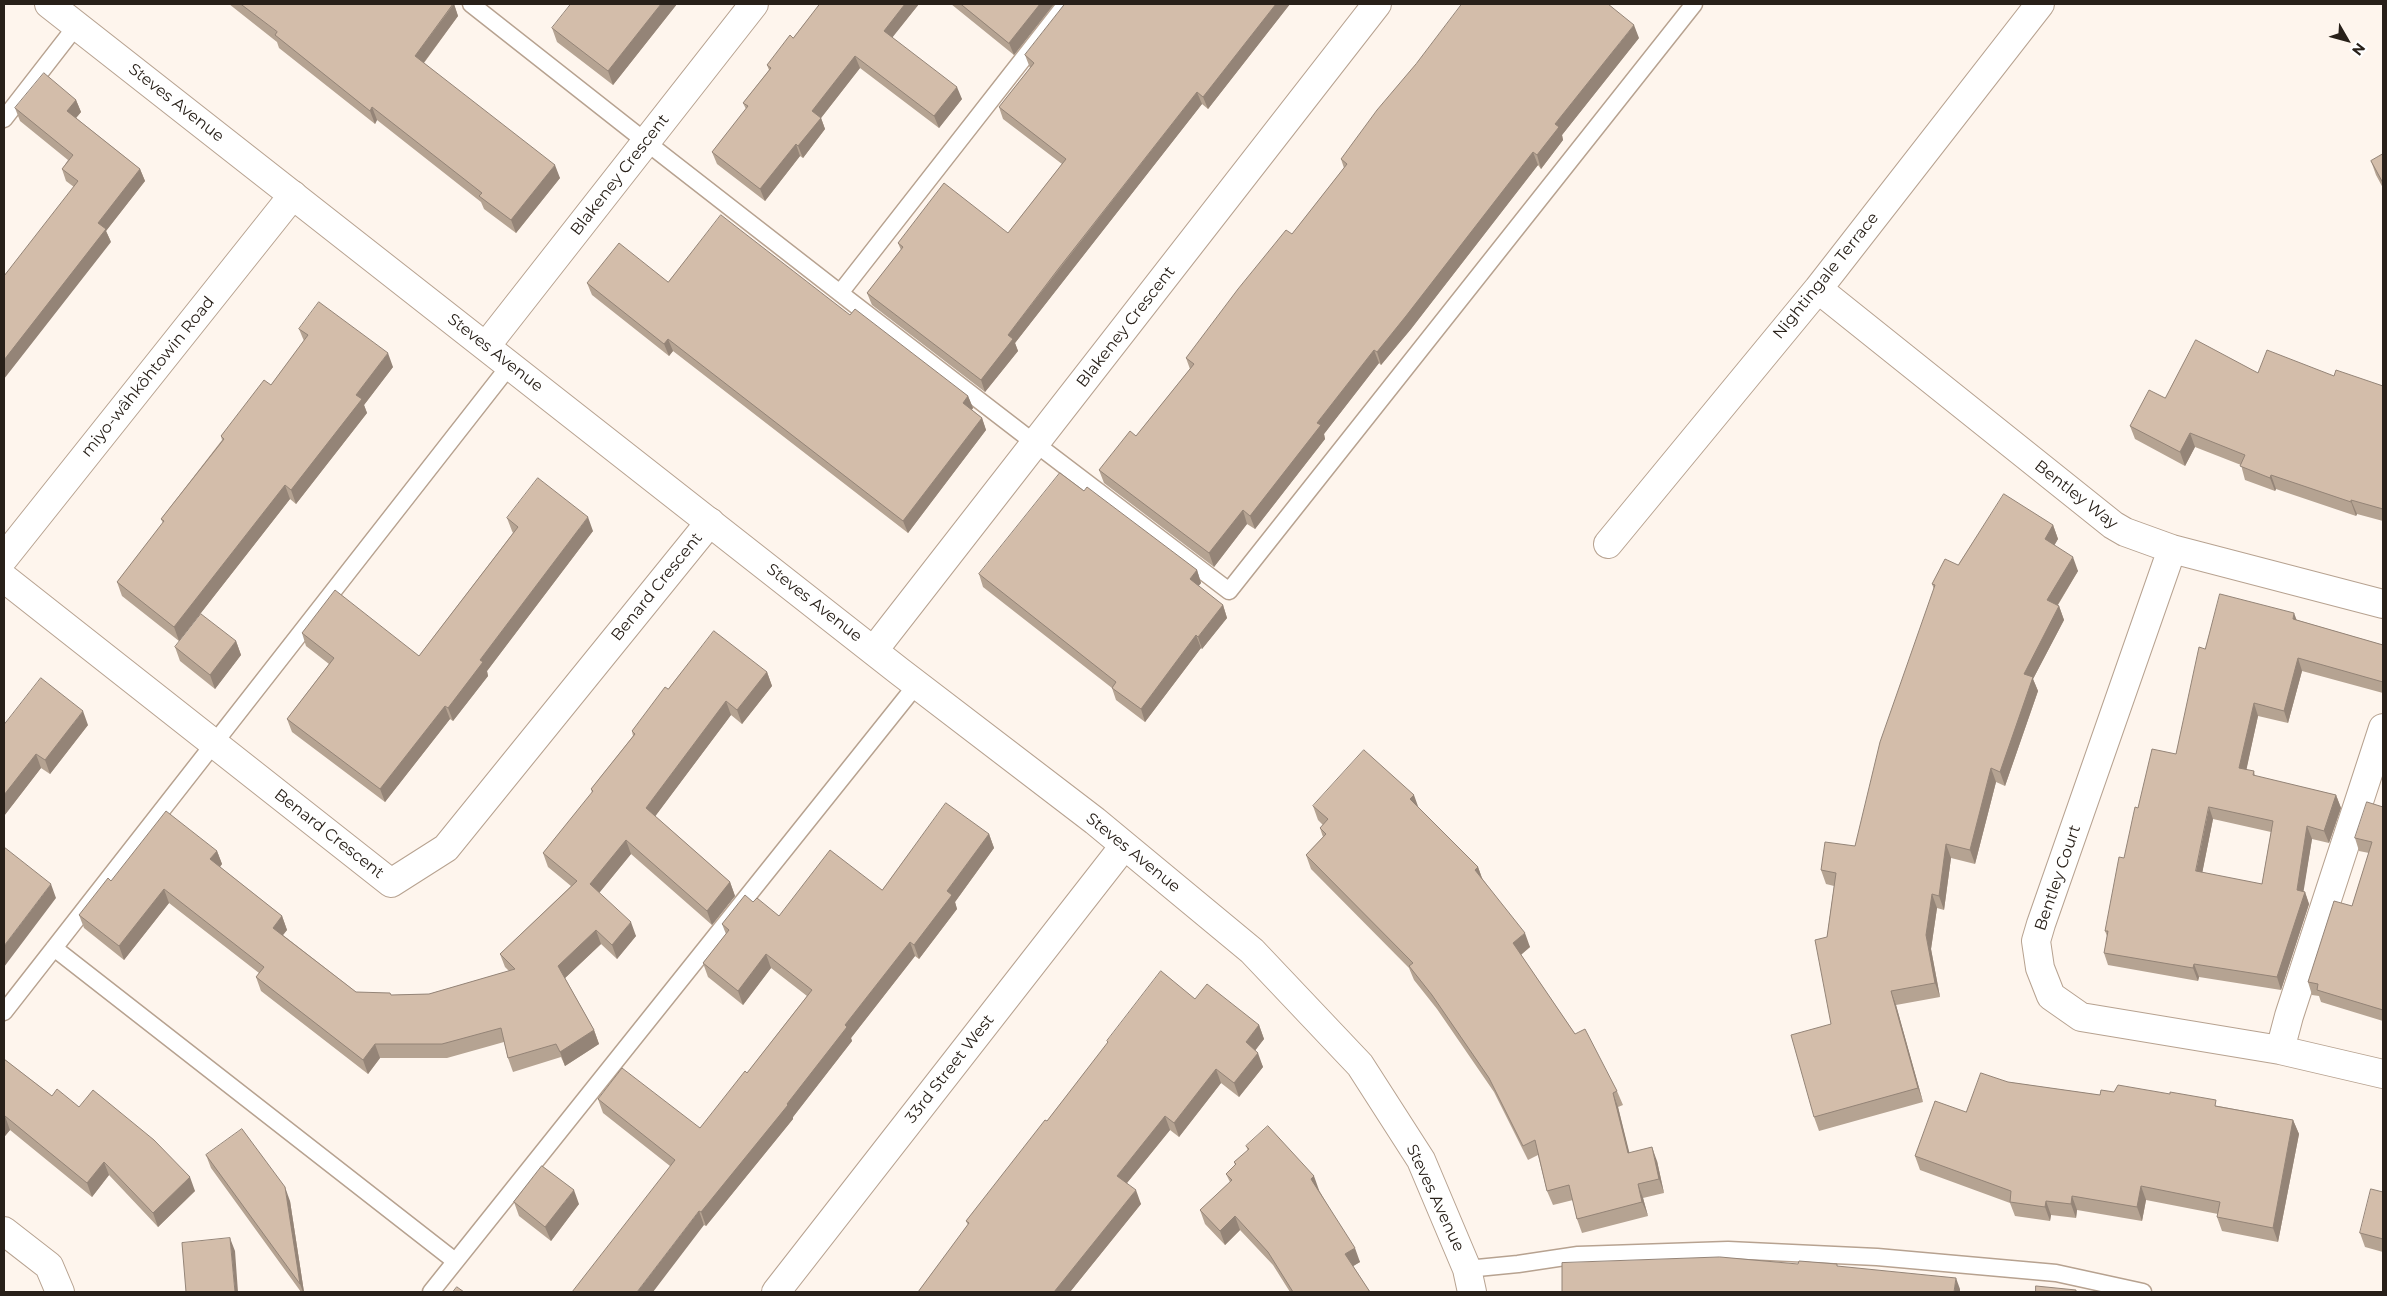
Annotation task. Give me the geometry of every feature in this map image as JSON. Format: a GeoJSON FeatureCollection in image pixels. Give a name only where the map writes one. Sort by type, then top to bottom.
{"type":"FeatureCollection","features":[{"type":"Feature","properties":{"kind":"street","name":"Steves Avenue"},"geometry":{"type":"LineString","coordinates":[[49,4],[1124,846],[1252,951],[1360,1065],[1421,1160],[1469,1281]]}},
{"type":"Feature","properties":{"kind":"street","name":"Blakeney Crescent"},"geometry":{"type":"LineString","coordinates":[[486,346],[754,4]]}},
{"type":"Feature","properties":{"kind":"street","name":"Blakeney Crescent"},"geometry":{"type":"LineString","coordinates":[[874,650],[1377,4]]}},
{"type":"Feature","properties":{"kind":"street","name":"Nightingale Terrace"},"geometry":{"type":"LineString","coordinates":[[1608,544],[1818,289],[2040,4]]}},
{"type":"Feature","properties":{"kind":"street","name":"miyo-wâhkôhtowin Road"},"geometry":{"type":"LineString","coordinates":[[4,558],[293,195]]}},
{"type":"Feature","properties":{"kind":"street","name":"Bentley Way"},"geometry":{"type":"LineString","coordinates":[[1818,289],[2113,525],[2125,532],[2172,549],[2383,604]]}},
{"type":"Feature","properties":{"kind":"street","name":"Benard Crescent"},"geometry":{"type":"LineString","coordinates":[[4,578],[212,744],[391,883],[446,848],[710,522]]}},
{"type":"Feature","properties":{"kind":"street","name":"Bentley Court"},"geometry":{"type":"LineString","coordinates":[[2172,549],[2036,941],[2040,968],[2050,996],[2080,1017],[2280,1050],[2383,1074]]}},
{"type":"Feature","properties":{"kind":"street"},"geometry":{"type":"LineString","coordinates":[[2280,1050],[2289,1016],[2383,728]]}},
{"type":"Feature","properties":{"kind":"street","name":"33rd Street West"},"geometry":{"type":"LineString","coordinates":[[776,1292],[1124,846]]}},
{"type":"Feature","properties":{"kind":"street"},"geometry":{"type":"LineString","coordinates":[[4,1231],[49,1266],[60,1292]]}},
{"type":"Feature","properties":{"kind":"lane"},"geometry":{"type":"LineString","coordinates":[[471,4],[645,143],[1229,591],[1694,4]]}},
{"type":"Feature","properties":{"kind":"lane"},"geometry":{"type":"LineString","coordinates":[[840,293],[1066,4]]}},
{"type":"Feature","properties":{"kind":"lane"},"geometry":{"type":"LineString","coordinates":[[4,119],[77,26]]}},
{"type":"Feature","properties":{"kind":"lane"},"geometry":{"type":"LineString","coordinates":[[4,1012],[510,365]]}},
{"type":"Feature","properties":{"kind":"lane"},"geometry":{"type":"LineString","coordinates":[[431,1292],[917,684]]}},
{"type":"Feature","properties":{"kind":"lane"},"geometry":{"type":"LineString","coordinates":[[54,948],[455,1261]]}},
{"type":"Feature","properties":{"kind":"lane"},"geometry":{"type":"LineString","coordinates":[[1469,1281],[1518,1264],[1578,1255],[1728,1250],[1877,1256],[2056,1273],[2143,1292]]}},
{"type":"Feature","properties":{"kind":"building"},"geometry":{"type":"Polygon","coordinates":[[[241,4],[453,4],[415,56],[555,165],[511,220],[479,196],[482,193],[372,107],[370,111],[275,35],[277,32],[241,4]]]}},
{"type":"Feature","properties":{"kind":"building"},"geometry":{"type":"Polygon","coordinates":[[[571,4],[661,4],[608,71],[552,28],[571,4]]]}},
{"type":"Feature","properties":{"kind":"building"},"geometry":{"type":"Polygon","coordinates":[[[820,4],[905,4],[884,31],[957,87],[934,116],[855,56],[812,111],[821,118],[798,146],[796,144],[760,189],[712,152],[748,106],[743,103],[771,68],[767,65],[790,35],[793,38],[820,4]]]}},
{"type":"Feature","properties":{"kind":"building"},"geometry":{"type":"Polygon","coordinates":[[[961,4],[1040,4],[1009,43],[961,4]]]}},
{"type":"Feature","properties":{"kind":"building"},"geometry":{"type":"Polygon","coordinates":[[[1065,4],[1276,4],[1203,97],[1197,92],[1008,335],[1013,339],[981,380],[867,293],[903,247],[898,243],[944,183],[1008,233],[1066,159],[999,107],[1034,63],[1025,55],[1065,4]]]}},
{"type":"Feature","properties":{"kind":"building"},"geometry":{"type":"Polygon","coordinates":[[[1462,4],[1608,4],[1634,25],[1555,124],[1559,127],[1537,155],[1533,152],[1406,316],[1377,352],[1374,350],[1317,423],[1321,425],[1250,516],[1243,510],[1209,553],[1099,470],[1130,431],[1136,436],[1194,364],[1186,358],[1238,289],[1286,230],[1292,234],[1347,164],[1341,159],[1377,110],[1416,64],[1462,4]]]}},
{"type":"Feature","properties":{"kind":"building"},"geometry":{"type":"Polygon","coordinates":[[[44,73],[76,100],[67,111],[140,169],[98,223],[106,229],[4,360],[4,276],[78,181],[62,169],[73,155],[15,108],[44,73]]]}},
{"type":"Feature","properties":{"kind":"building"},"geometry":{"type":"Polygon","coordinates":[[[2383,154],[2383,183],[2371,161],[2383,154]]]}},
{"type":"Feature","properties":{"kind":"building"},"geometry":{"type":"Polygon","coordinates":[[[721,215],[850,315],[855,309],[968,396],[963,403],[982,418],[903,521],[668,339],[664,344],[587,283],[619,243],[668,282],[721,215]]]}},
{"type":"Feature","properties":{"kind":"building"},"geometry":{"type":"Polygon","coordinates":[[[319,302],[388,353],[356,395],[362,399],[291,490],[285,485],[174,627],[117,582],[164,521],[161,519],[224,439],[221,436],[264,380],[271,385],[308,335],[299,329],[319,302]]]}},
{"type":"Feature","properties":{"kind":"building"},"geometry":{"type":"Polygon","coordinates":[[[2196,340],[2258,373],[2267,350],[2334,376],[2336,370],[2383,386],[2383,509],[2351,500],[2351,502],[2271,475],[2270,478],[2240,466],[2245,455],[2190,433],[2180,452],[2130,426],[2149,390],[2165,398],[2196,340]]]}},
{"type":"Feature","properties":{"kind":"building"},"geometry":{"type":"Polygon","coordinates":[[[1060,473],[1084,491],[1087,487],[1197,570],[1190,579],[1223,605],[1198,637],[1196,635],[1141,709],[1112,688],[1116,682],[979,574],[1060,473]]]}},
{"type":"Feature","properties":{"kind":"building"},"geometry":{"type":"Polygon","coordinates":[[[538,478],[588,517],[480,660],[483,662],[448,708],[445,706],[380,789],[287,719],[334,658],[302,633],[335,590],[419,656],[518,527],[507,518],[538,478]]]}},
{"type":"Feature","properties":{"kind":"building"},"geometry":{"type":"Polygon","coordinates":[[[2004,494],[2053,525],[2045,539],[2073,557],[2047,600],[2059,606],[2024,674],[2033,677],[2000,772],[1991,768],[1970,850],[1946,844],[1939,896],[1932,894],[1926,935],[1935,983],[1891,991],[1918,1088],[1814,1117],[1791,1035],[1831,1024],[1815,940],[1827,937],[1836,873],[1821,870],[1825,842],[1855,846],[1880,742],[1935,585],[1932,584],[1945,559],[1958,565],[2004,494]]]}},
{"type":"Feature","properties":{"kind":"building"},"geometry":{"type":"Polygon","coordinates":[[[2220,594],[2294,613],[2293,619],[2383,645],[2383,682],[2298,658],[2284,711],[2254,703],[2239,768],[2254,771],[2253,775],[2336,795],[2324,831],[2307,826],[2297,890],[2305,892],[2277,977],[2194,964],[2193,968],[2104,953],[2108,931],[2105,931],[2119,857],[2124,858],[2135,807],[2138,808],[2152,749],[2176,754],[2199,647],[2205,649],[2220,594]],[[2209,807],[2196,871],[2262,884],[2273,821],[2209,807]]]}},
{"type":"Feature","properties":{"kind":"building"},"geometry":{"type":"Polygon","coordinates":[[[201,614],[236,641],[210,675],[175,647],[201,614]]]}},
{"type":"Feature","properties":{"kind":"building"},"geometry":{"type":"Polygon","coordinates":[[[714,631],[767,672],[737,710],[726,701],[646,808],[730,882],[707,911],[626,840],[590,884],[631,922],[612,945],[596,930],[558,966],[594,1030],[560,1052],[556,1044],[508,1058],[501,1028],[442,1044],[375,1044],[363,1060],[256,977],[264,967],[164,889],[119,946],[79,915],[108,878],[111,881],[166,811],[217,851],[210,859],[282,916],[273,928],[356,992],[390,993],[391,995],[429,994],[515,969],[500,954],[577,881],[543,853],[593,791],[591,789],[635,734],[632,731],[665,687],[668,689],[714,631]]]}},
{"type":"Feature","properties":{"kind":"building"},"geometry":{"type":"Polygon","coordinates":[[[41,678],[83,711],[45,760],[36,754],[4,795],[4,725],[41,678]]]}},
{"type":"Feature","properties":{"kind":"building"},"geometry":{"type":"Polygon","coordinates":[[[1364,750],[1414,795],[1410,799],[1478,867],[1475,870],[1525,933],[1513,943],[1575,1034],[1585,1029],[1617,1091],[1613,1093],[1628,1153],[1652,1147],[1659,1179],[1638,1184],[1642,1202],[1577,1219],[1569,1185],[1547,1191],[1535,1140],[1523,1146],[1489,1078],[1432,995],[1409,966],[1413,963],[1306,855],[1326,834],[1320,828],[1328,819],[1313,806],[1364,750]]]}},
{"type":"Feature","properties":{"kind":"building"},"geometry":{"type":"Polygon","coordinates":[[[2367,802],[2383,807],[2383,1010],[2317,990],[2318,984],[2308,982],[2334,901],[2352,906],[2372,842],[2355,838],[2367,802]]]}},
{"type":"Feature","properties":{"kind":"building"},"geometry":{"type":"Polygon","coordinates":[[[946,803],[989,834],[947,891],[952,895],[914,945],[910,942],[845,1025],[847,1027],[788,1105],[701,1212],[699,1211],[637,1292],[572,1292],[675,1160],[598,1099],[622,1068],[700,1128],[745,1071],[747,1073],[812,990],[766,954],[738,991],[703,963],[729,930],[722,924],[745,895],[753,902],[757,898],[779,916],[830,850],[882,890],[946,803]]]}},
{"type":"Feature","properties":{"kind":"building"},"geometry":{"type":"Polygon","coordinates":[[[4,847],[51,884],[4,946],[4,847]]]}},
{"type":"Feature","properties":{"kind":"building"},"geometry":{"type":"Polygon","coordinates":[[[1161,971],[1195,999],[1207,984],[1259,1025],[1246,1042],[1258,1053],[1234,1083],[1216,1069],[1174,1123],[1165,1116],[1117,1176],[1136,1190],[1054,1292],[918,1292],[969,1223],[966,1221],[1045,1120],[1047,1121],[1161,971]]]}},
{"type":"Feature","properties":{"kind":"building"},"geometry":{"type":"Polygon","coordinates":[[[4,1059],[52,1096],[57,1089],[79,1107],[93,1090],[154,1140],[190,1177],[153,1213],[104,1162],[87,1183],[5,1116],[4,1118],[4,1059]]]}},
{"type":"Feature","properties":{"kind":"building"},"geometry":{"type":"Polygon","coordinates":[[[1981,1073],[2008,1082],[2100,1095],[2101,1090],[2114,1092],[2118,1085],[2170,1094],[2170,1092],[2216,1100],[2215,1106],[2293,1120],[2273,1228],[2217,1217],[2220,1202],[2141,1186],[2137,1207],[2072,1196],[2071,1204],[2046,1201],[2045,1207],[2010,1202],[2011,1191],[1915,1156],[1935,1101],[1966,1112],[1981,1073]]]}},
{"type":"Feature","properties":{"kind":"building"},"geometry":{"type":"Polygon","coordinates":[[[1268,1126],[1314,1176],[1311,1179],[1355,1248],[1345,1254],[1370,1292],[1293,1292],[1268,1252],[1235,1216],[1220,1231],[1200,1210],[1232,1180],[1226,1174],[1236,1164],[1234,1162],[1249,1149],[1246,1146],[1268,1126]]]}},
{"type":"Feature","properties":{"kind":"building"},"geometry":{"type":"Polygon","coordinates":[[[242,1129],[285,1187],[300,1284],[206,1155],[242,1129]]]}},
{"type":"Feature","properties":{"kind":"building"},"geometry":{"type":"Polygon","coordinates":[[[542,1166],[574,1190],[545,1227],[514,1202],[542,1166]]]}},
{"type":"Feature","properties":{"kind":"building"},"geometry":{"type":"Polygon","coordinates":[[[2371,1189],[2383,1192],[2383,1239],[2360,1233],[2371,1189]]]}},
{"type":"Feature","properties":{"kind":"building"},"geometry":{"type":"Polygon","coordinates":[[[230,1238],[235,1292],[186,1292],[182,1243],[230,1238]]]}},
{"type":"Feature","properties":{"kind":"building"},"geometry":{"type":"Polygon","coordinates":[[[1720,1257],[1798,1264],[1799,1261],[1837,1264],[1837,1266],[1956,1278],[1954,1292],[1562,1292],[1562,1263],[1720,1257]]]}},
{"type":"Feature","properties":{"kind":"building"},"geometry":{"type":"Polygon","coordinates":[[[2036,1286],[2076,1290],[2076,1292],[2036,1292],[2036,1286]]]}},
{"type":"Feature","properties":{"kind":"building"},"geometry":{"type":"Polygon","coordinates":[[[457,1287],[464,1292],[453,1292],[457,1287]]]}}]}
